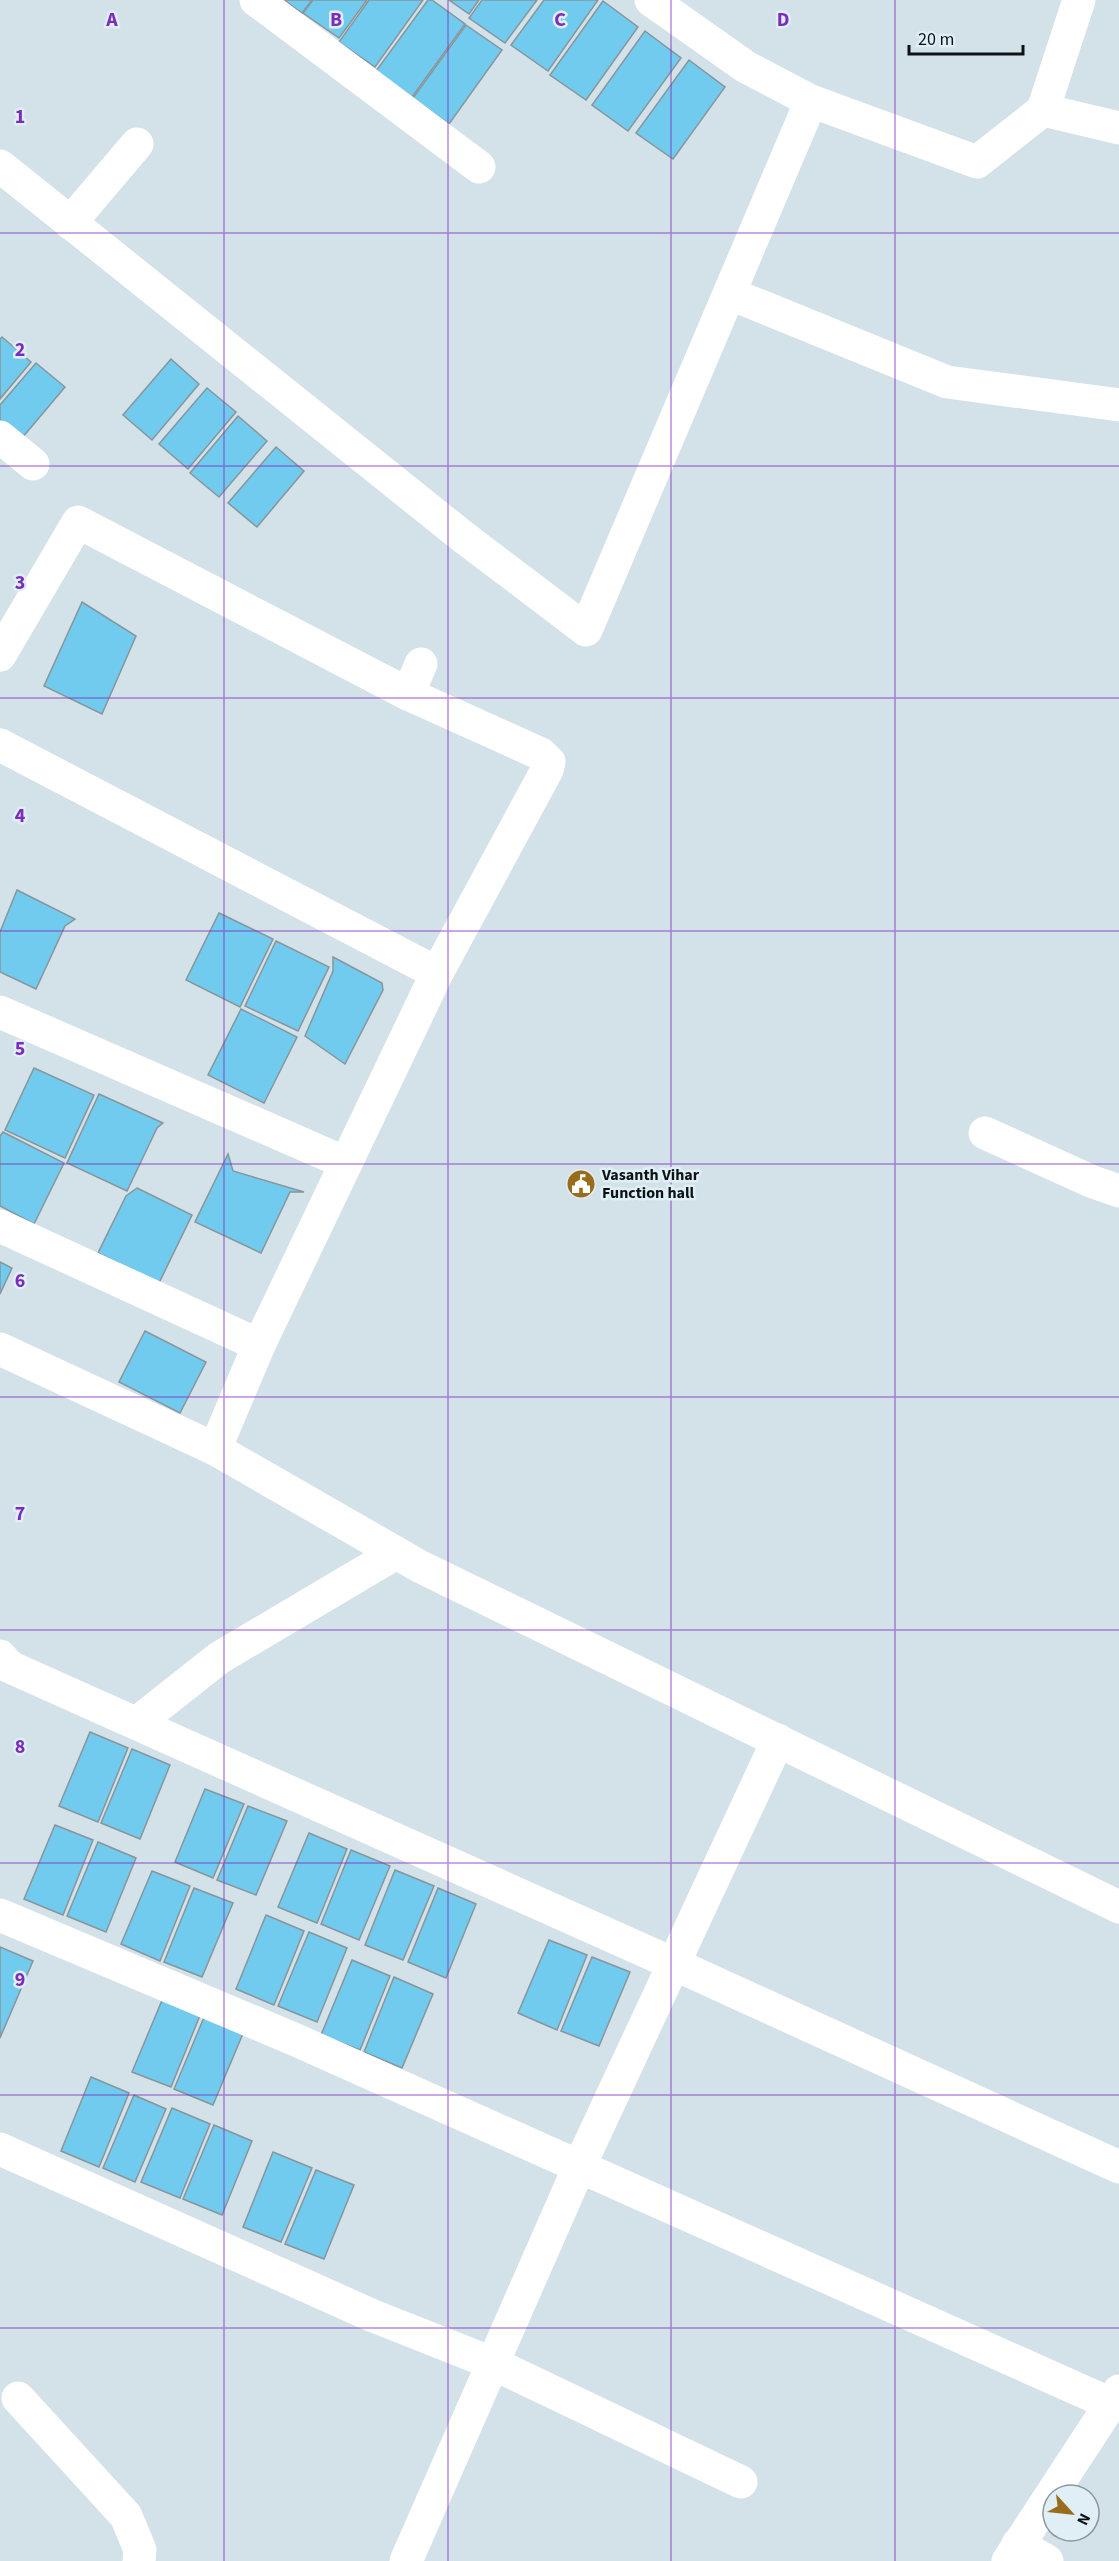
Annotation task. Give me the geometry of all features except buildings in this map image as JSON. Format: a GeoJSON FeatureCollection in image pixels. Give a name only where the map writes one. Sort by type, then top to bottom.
{"type":"FeatureCollection","features":[{"type":"Feature","properties":{"kind":"street"},"geometry":{"type":"LineString","coordinates":[[256,0],[479,166]]}},
{"type":"Feature","properties":{"kind":"street"},"geometry":{"type":"LineString","coordinates":[[651,0],[746,67],[811,101],[977,162],[1043,110],[1079,0]]}},
{"type":"Feature","properties":{"kind":"street"},"geometry":{"type":"LineString","coordinates":[[0,166],[462,536],[586,630],[811,101]]}},
{"type":"Feature","properties":{"kind":"street"},"geometry":{"type":"LineString","coordinates":[[1043,110],[1119,128]]}},
{"type":"Feature","properties":{"kind":"street"},"geometry":{"type":"LineString","coordinates":[[70,223],[137,144]]}},
{"type":"Feature","properties":{"kind":"street"},"geometry":{"type":"LineString","coordinates":[[730,294],[947,381],[1119,405]]}},
{"type":"Feature","properties":{"kind":"street"},"geometry":{"type":"LineString","coordinates":[[0,437],[33,464]]}},
{"type":"Feature","properties":{"kind":"street"},"geometry":{"type":"LineString","coordinates":[[0,655],[78,522],[408,694],[547,743],[549,762],[547,770],[437,973],[259,1345],[215,1449]]}},
{"type":"Feature","properties":{"kind":"street"},"geometry":{"type":"LineString","coordinates":[[408,694],[421,664]]}},
{"type":"Feature","properties":{"kind":"street"},"geometry":{"type":"LineString","coordinates":[[0,745],[437,973]]}},
{"type":"Feature","properties":{"kind":"street"},"geometry":{"type":"LineString","coordinates":[[0,1012],[346,1163]]}},
{"type":"Feature","properties":{"kind":"street"},"geometry":{"type":"LineString","coordinates":[[985,1133],[1093,1182],[1119,1191]]}},
{"type":"Feature","properties":{"kind":"street"},"geometry":{"type":"LineString","coordinates":[[0,1226],[259,1345]]}},
{"type":"Feature","properties":{"kind":"street"},"geometry":{"type":"LineString","coordinates":[[0,1349],[215,1449],[396,1553],[1119,1907]]}},
{"type":"Feature","properties":{"kind":"street"},"geometry":{"type":"LineString","coordinates":[[138,1722],[219,1658],[396,1553]]}},
{"type":"Feature","properties":{"kind":"street"},"geometry":{"type":"LineString","coordinates":[[3,1668],[138,1722],[1119,2167]]}},
{"type":"Feature","properties":{"kind":"street"},"geometry":{"type":"LineString","coordinates":[[409,2560],[492,2363],[580,2165],[778,1740]]}},
{"type":"Feature","properties":{"kind":"street"},"geometry":{"type":"LineString","coordinates":[[0,1915],[296,2040],[1115,2398],[1013,2553],[1047,2561]]}},
{"type":"Feature","properties":{"kind":"street"},"geometry":{"type":"LineString","coordinates":[[0,2149],[371,2315],[492,2363],[741,2482]]}},
{"type":"Feature","properties":{"kind":"street"},"geometry":{"type":"LineString","coordinates":[[18,2397],[126,2516],[140,2550],[138,2561]]}},
{"type":"Feature","properties":{"kind":"place","name":"Vasanth Vihar Function hall"},"geometry":{"type":"Point","coordinates":[581,1184]}}]}
